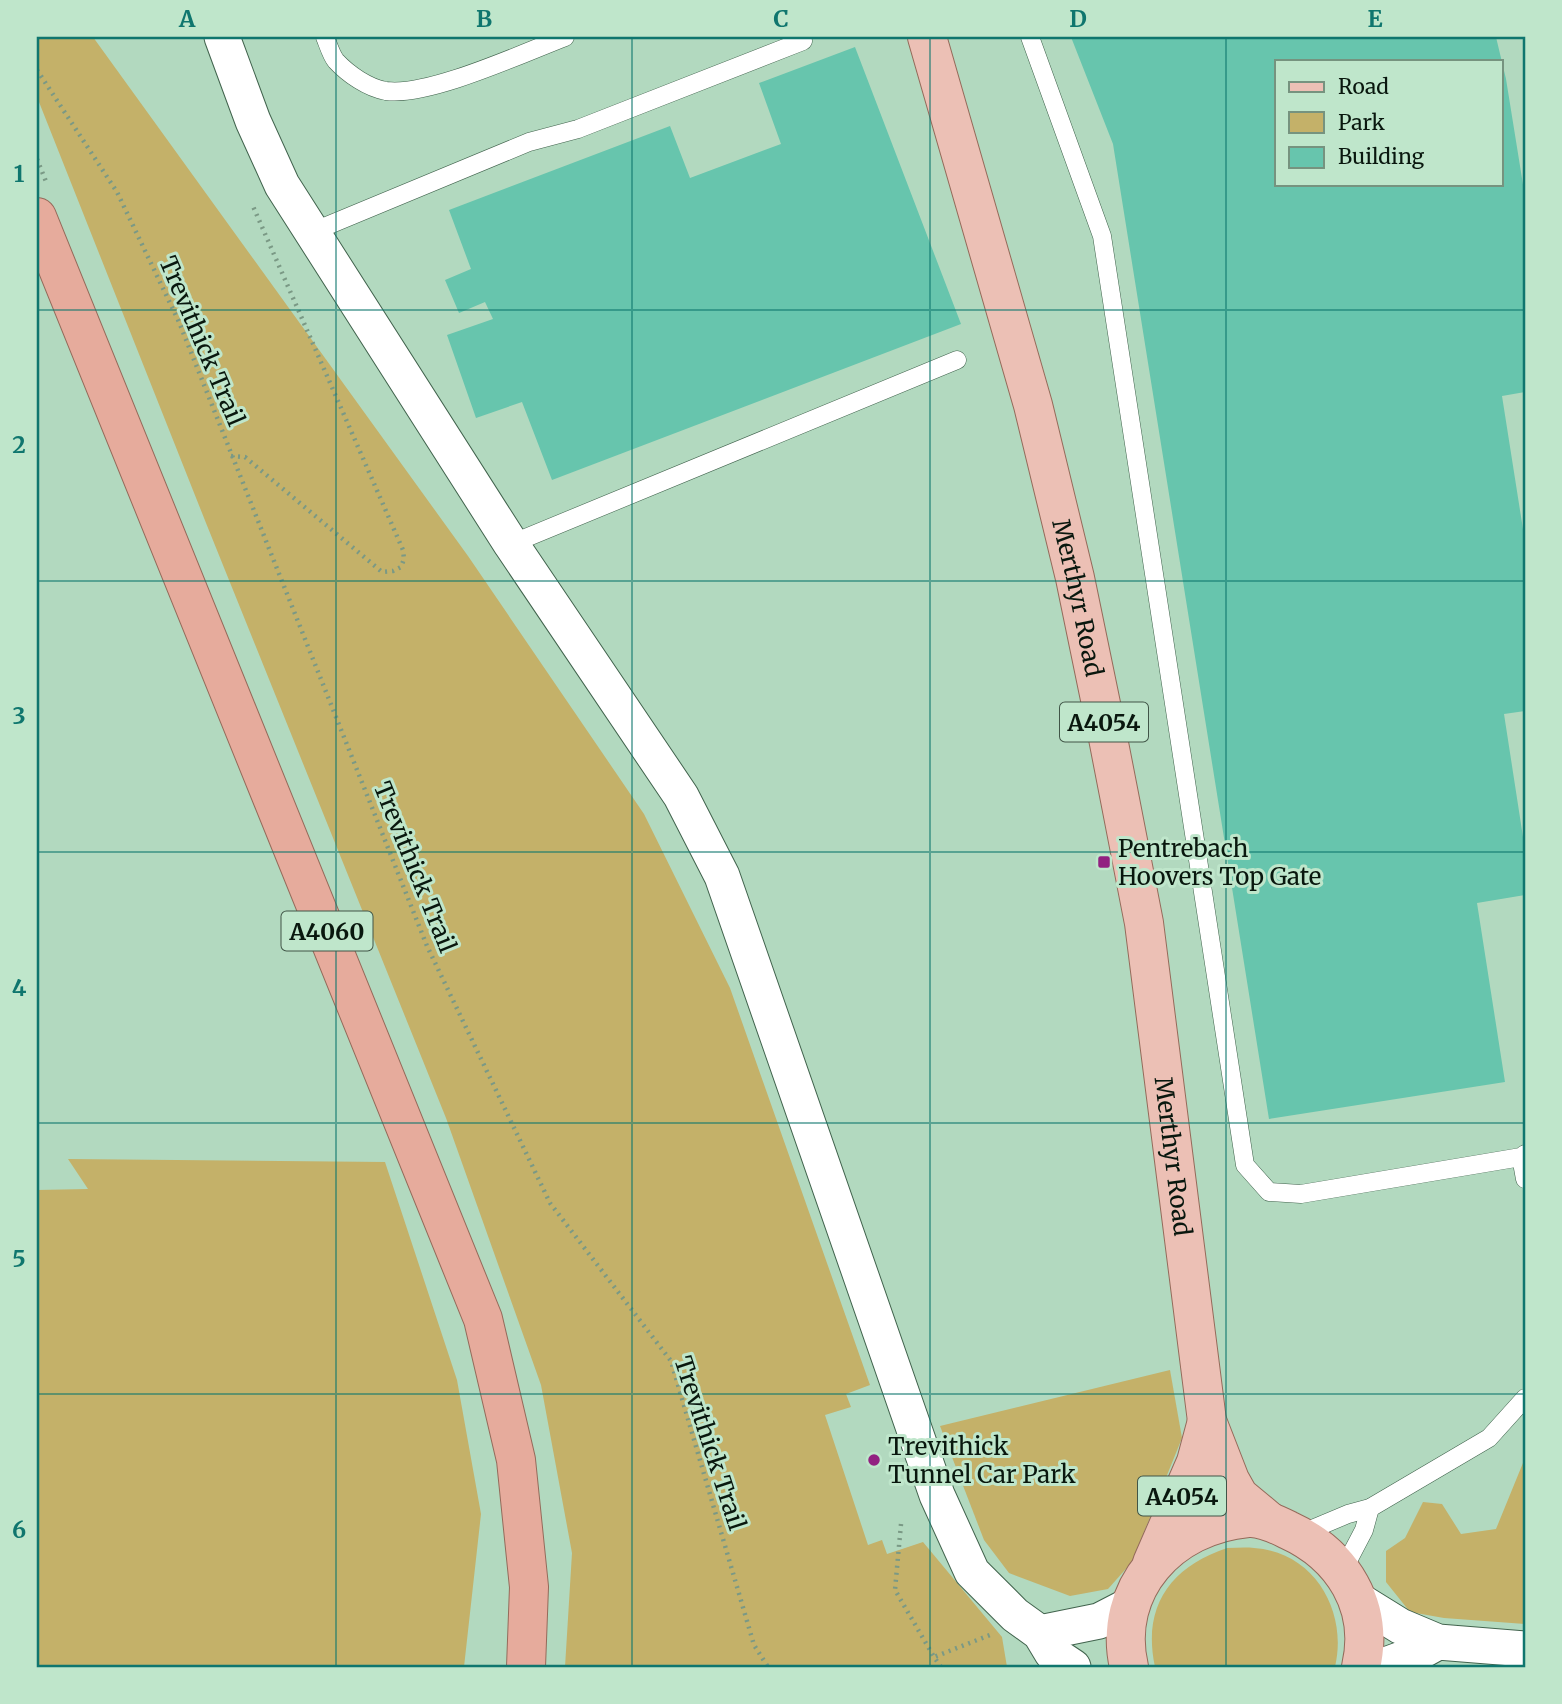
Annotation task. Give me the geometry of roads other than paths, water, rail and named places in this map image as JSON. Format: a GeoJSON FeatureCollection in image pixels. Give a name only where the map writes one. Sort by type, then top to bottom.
{"type":"FeatureCollection","features":[{"type":"Feature","properties":{"kind":"highway","name":"A4060"},"geometry":{"type":"LineString","coordinates":[[37,217],[483,1319],[516,1460],[528,1587],[526,1667]]}},
{"type":"Feature","properties":{"kind":"main road","name":"Merthyr Road"},"geometry":{"type":"LineString","coordinates":[[927,37],[1033,405],[1075,578],[1110,747],[1144,923],[1207,1421],[1239,1496],[1284,1528],[1326,1552],[1350,1586]]}},
{"type":"Feature","properties":{"kind":"main road","name":"Merthyr Road"},"geometry":{"type":"LineString","coordinates":[[1150,1568],[1196,1462],[1207,1421]]}},
{"type":"Feature","properties":{"kind":"main road"},"geometry":{"type":"LineString","coordinates":[[1129,1667],[1125,1649],[1125,1626],[1130,1605],[1150,1568],[1170,1548],[1195,1532],[1250,1518],[1284,1528]]}},
{"type":"Feature","properties":{"kind":"main road"},"geometry":{"type":"LineString","coordinates":[[1350,1586],[1365,1625],[1365,1651],[1361,1667]]}},
{"type":"Feature","properties":{"kind":"street"},"geometry":{"type":"LineString","coordinates":[[222,37],[253,121],[282,185],[511,544],[681,796],[722,876],[937,1495],[972,1572],[1028,1624],[1052,1653],[1073,1667]]}},
{"type":"Feature","properties":{"kind":"street"},"geometry":{"type":"LineString","coordinates":[[1350,1586],[1400,1626],[1438,1642],[1514,1649]]}},
{"type":"Feature","properties":{"kind":"street"},"geometry":{"type":"LineString","coordinates":[[1028,1624],[1099,1621],[1130,1605]]}},
{"type":"Feature","properties":{"kind":"street"},"geometry":{"type":"LineString","coordinates":[[1380,1667],[1418,1653],[1438,1642]]}},
{"type":"Feature","properties":{"kind":"lane"},"geometry":{"type":"LineString","coordinates":[[326,37],[334,60],[359,80],[386,91],[449,81],[565,37]]}},
{"type":"Feature","properties":{"kind":"lane"},"geometry":{"type":"LineString","coordinates":[[1030,37],[1102,236],[1245,1165],[1269,1192],[1301,1194],[1523,1156],[1525,1179]]}},
{"type":"Feature","properties":{"kind":"lane"},"geometry":{"type":"LineString","coordinates":[[312,232],[529,142],[578,129],[803,41]]}},
{"type":"Feature","properties":{"kind":"lane"},"geometry":{"type":"LineString","coordinates":[[511,544],[957,360]]}},
{"type":"Feature","properties":{"kind":"lane"},"geometry":{"type":"LineString","coordinates":[[1284,1528],[1370,1508],[1489,1438],[1525,1398]]}},
{"type":"Feature","properties":{"kind":"lane"},"geometry":{"type":"LineString","coordinates":[[1350,1586],[1370,1508]]}},
{"type":"Feature","properties":{"kind":"place","name":"Pentrebach Hoovers Top Gate"},"geometry":{"type":"Point","coordinates":[1104,862]}},
{"type":"Feature","properties":{"kind":"place","name":"Trevithick Tunnel Car Park"},"geometry":{"type":"Point","coordinates":[874,1460]}}]}
